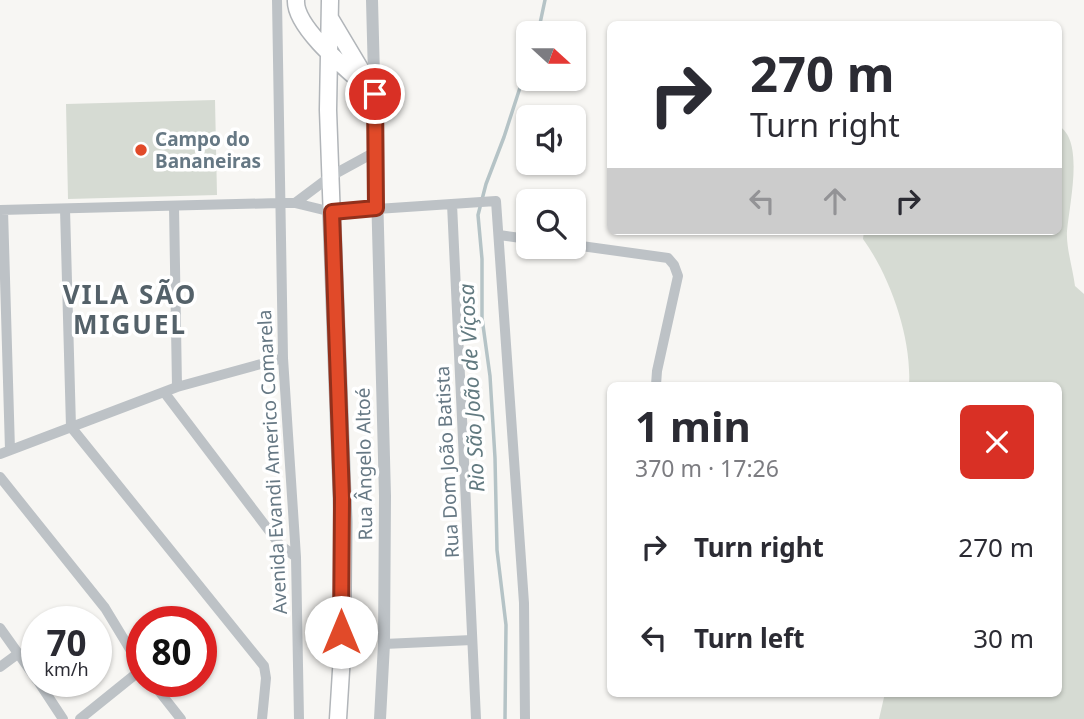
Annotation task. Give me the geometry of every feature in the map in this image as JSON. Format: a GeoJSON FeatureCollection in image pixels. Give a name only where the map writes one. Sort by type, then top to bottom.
{"type":"FeatureCollection","features":[{"type":"Feature","properties":{"kind":"highway"},"geometry":{"type":"LineString","coordinates":[[296,0],[297,14],[302,21],[329,52],[375,94]]}},
{"type":"Feature","properties":{"kind":"highway"},"geometry":{"type":"LineString","coordinates":[[330,0],[328,110],[343,522],[342,655],[338,719]]}},
{"type":"Feature","properties":{"kind":"highway"},"geometry":{"type":"LineString","coordinates":[[330,17],[375,94]]}},
{"type":"Feature","properties":{"kind":"street","name":"Avenida Evandi Americo Comarela"},"geometry":{"type":"LineString","coordinates":[[277,0],[283,358],[296,557],[299,719]]}},
{"type":"Feature","properties":{"kind":"street","name":"Rua Ângelo Altoé"},"geometry":{"type":"LineString","coordinates":[[372,0],[385,496],[384,645],[380,719]]}},
{"type":"Feature","properties":{"kind":"street"},"geometry":{"type":"LineString","coordinates":[[295,203],[331,176],[375,152]]}},
{"type":"Feature","properties":{"kind":"street"},"geometry":{"type":"LineString","coordinates":[[283,358],[177,387],[5,452],[2,210],[295,203],[332,212],[496,201],[524,603],[525,719]]}},
{"type":"Feature","properties":{"kind":"street","name":"Rua Dom João Batista"},"geometry":{"type":"LineString","coordinates":[[456,204],[476,719]]}},
{"type":"Feature","properties":{"kind":"street"},"geometry":{"type":"LineString","coordinates":[[174,206],[177,387]]}},
{"type":"Feature","properties":{"kind":"street"},"geometry":{"type":"LineString","coordinates":[[65,209],[71,427],[264,666],[267,678],[262,719]]}},
{"type":"Feature","properties":{"kind":"street"},"geometry":{"type":"LineString","coordinates":[[499,235],[516,237]]}},
{"type":"Feature","properties":{"kind":"street"},"geometry":{"type":"LineString","coordinates":[[586,247],[667,258],[674,265],[678,276],[656,382]]}},
{"type":"Feature","properties":{"kind":"street"},"geometry":{"type":"LineString","coordinates":[[164,392],[280,545],[296,557]]}},
{"type":"Feature","properties":{"kind":"street"},"geometry":{"type":"LineString","coordinates":[[0,477],[106,608],[126,642]]}},
{"type":"Feature","properties":{"kind":"street"},"geometry":{"type":"LineString","coordinates":[[0,628],[21,656]]}},
{"type":"Feature","properties":{"kind":"street"},"geometry":{"type":"LineString","coordinates":[[384,645],[472,640]]}},
{"type":"Feature","properties":{"kind":"street"},"geometry":{"type":"LineString","coordinates":[[0,667],[19,653]]}},
{"type":"Feature","properties":{"kind":"street"},"geometry":{"type":"LineString","coordinates":[[80,719],[126,682]]}},
{"type":"Feature","properties":{"kind":"street"},"geometry":{"type":"LineString","coordinates":[[48,697],[63,719]]}},
{"type":"Feature","properties":{"kind":"street"},"geometry":{"type":"LineString","coordinates":[[164,697],[181,719]]}},
{"type":"Feature","properties":{"kind":"shaded area","name":"Campo do Bananeiras"},"geometry":{"type":"Polygon","coordinates":[[[215,100],[217,195],[68,199],[66,104],[215,100]]]}},
{"type":"Feature","properties":{"kind":"shaded area"},"geometry":{"type":"Polygon","coordinates":[[[1062,129],[1067,134],[1071,144],[1074,173],[1067,238],[1075,286],[1084,294],[1084,719],[879,719],[884,697],[1062,697],[1062,382],[909,382],[907,348],[897,308],[882,271],[863,239],[864,235],[1062,235],[1062,129]]]}},
{"type":"Feature","properties":{"kind":"waterway","name":"Rio São João de Viçosa"},"geometry":{"type":"LineString","coordinates":[[541,21],[545,0]]}},
{"type":"Feature","properties":{"kind":"waterway","name":"Rio São João de Viçosa"},"geometry":{"type":"LineString","coordinates":[[505,719],[506,625],[497,550],[495,458],[490,376],[482,318],[482,259],[478,215],[486,184],[519,91]]}},
{"type":"Feature","properties":{"kind":"place","name":"Campo do Bananeiras"},"geometry":{"type":"Point","coordinates":[141,150]}},
{"type":"Feature","properties":{"kind":"district","name":"VILA SÃO MIGUEL"},"geometry":{"type":"Point","coordinates":[130,310]}},
{"type":"Feature","properties":{"kind":"route"},"geometry":{"type":"LineString","coordinates":[[341,632],[343,522],[332,212],[376,208],[375,94]]}}]}
